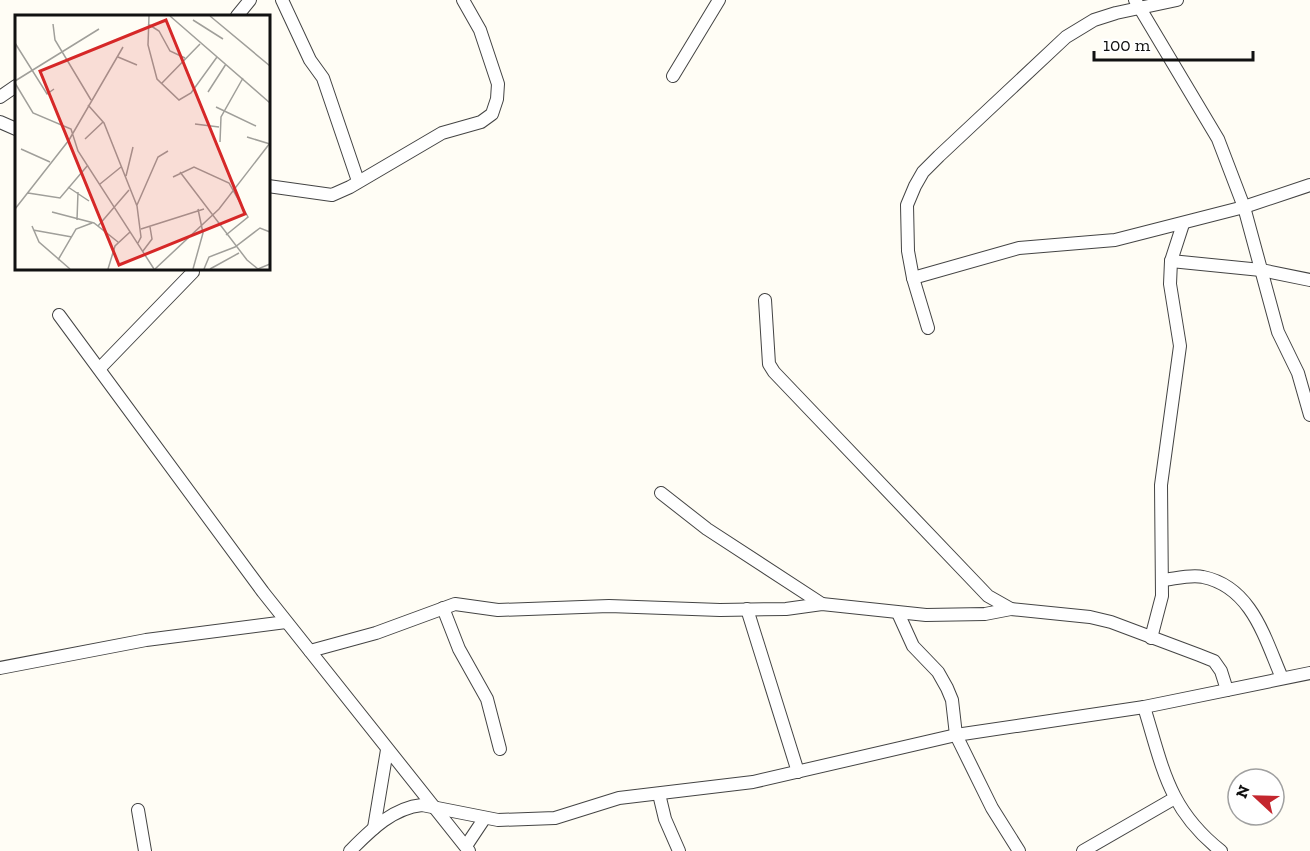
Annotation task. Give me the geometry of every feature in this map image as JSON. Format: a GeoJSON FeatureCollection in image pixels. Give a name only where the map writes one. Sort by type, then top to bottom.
{"type":"FeatureCollection","features":[{"type":"Feature","properties":{"kind":"street"},"geometry":{"type":"LineString","coordinates":[[238,15],[250,0]]}},
{"type":"Feature","properties":{"kind":"street"},"geometry":{"type":"LineString","coordinates":[[282,0],[310,60],[323,78],[358,181]]}},
{"type":"Feature","properties":{"kind":"street"},"geometry":{"type":"LineString","coordinates":[[270,186],[332,195],[442,133],[481,122],[492,114],[497,99],[498,84],[480,30],[463,0]]}},
{"type":"Feature","properties":{"kind":"street"},"geometry":{"type":"LineString","coordinates":[[673,76],[719,0]]}},
{"type":"Feature","properties":{"kind":"street"},"geometry":{"type":"LineString","coordinates":[[928,328],[913,278],[908,251],[908,205],[923,172],[1066,36],[1094,20],[1138,4],[1177,0]]}},
{"type":"Feature","properties":{"kind":"street"},"geometry":{"type":"LineString","coordinates":[[1138,4],[1218,138],[1244,207],[1278,332],[1298,373],[1310,415]]}},
{"type":"Feature","properties":{"kind":"street"},"geometry":{"type":"LineString","coordinates":[[0,97],[15,87]]}},
{"type":"Feature","properties":{"kind":"street"},"geometry":{"type":"LineString","coordinates":[[0,122],[15,129]]}},
{"type":"Feature","properties":{"kind":"street"},"geometry":{"type":"LineString","coordinates":[[913,278],[1019,248],[1095,243],[1183,224],[1310,185]]}},
{"type":"Feature","properties":{"kind":"street"},"geometry":{"type":"LineString","coordinates":[[1150,638],[1162,596],[1161,485],[1180,346],[1170,284],[1171,261],[1183,224]]}},
{"type":"Feature","properties":{"kind":"street"},"geometry":{"type":"LineString","coordinates":[[1171,261],[1261,270],[1310,280]]}},
{"type":"Feature","properties":{"kind":"street"},"geometry":{"type":"LineString","coordinates":[[99,368],[193,273]]}},
{"type":"Feature","properties":{"kind":"street"},"geometry":{"type":"LineString","coordinates":[[765,300],[769,364],[774,372],[988,596],[1011,609]]}},
{"type":"Feature","properties":{"kind":"street"},"geometry":{"type":"LineString","coordinates":[[59,315],[286,622],[468,848],[484,819]]}},
{"type":"Feature","properties":{"kind":"street"},"geometry":{"type":"LineString","coordinates":[[661,493],[707,529],[822,604]]}},
{"type":"Feature","properties":{"kind":"street"},"geometry":{"type":"LineString","coordinates":[[1162,580],[1202,576],[1220,583],[1236,594],[1254,612],[1282,678]]}},
{"type":"Feature","properties":{"kind":"street"},"geometry":{"type":"LineString","coordinates":[[310,651],[376,633],[443,608],[470,604],[498,609],[609,606],[747,609],[822,604],[898,613],[985,614],[1011,609],[1090,617],[1214,661],[1221,671],[1227,690]]}},
{"type":"Feature","properties":{"kind":"street"},"geometry":{"type":"LineString","coordinates":[[443,608],[459,649],[487,699],[500,749]]}},
{"type":"Feature","properties":{"kind":"street"},"geometry":{"type":"LineString","coordinates":[[747,609],[798,772]]}},
{"type":"Feature","properties":{"kind":"street"},"geometry":{"type":"LineString","coordinates":[[898,613],[913,646],[938,672],[952,700],[956,735],[992,808],[1019,851]]}},
{"type":"Feature","properties":{"kind":"street"},"geometry":{"type":"LineString","coordinates":[[0,668],[146,640],[286,622]]}},
{"type":"Feature","properties":{"kind":"street"},"geometry":{"type":"LineString","coordinates":[[350,851],[374,828],[412,806],[422,805],[484,819],[555,818],[604,801],[731,786],[956,735],[1144,707],[1310,673]]}},
{"type":"Feature","properties":{"kind":"street"},"geometry":{"type":"LineString","coordinates":[[1144,707],[1175,798],[1192,826],[1221,851]]}},
{"type":"Feature","properties":{"kind":"street"},"geometry":{"type":"LineString","coordinates":[[374,828],[387,750]]}},
{"type":"Feature","properties":{"kind":"street"},"geometry":{"type":"LineString","coordinates":[[659,795],[665,819],[679,851]]}},
{"type":"Feature","properties":{"kind":"street"},"geometry":{"type":"LineString","coordinates":[[1083,851],[1175,798]]}},
{"type":"Feature","properties":{"kind":"street"},"geometry":{"type":"LineString","coordinates":[[138,810],[145,851]]}}]}
